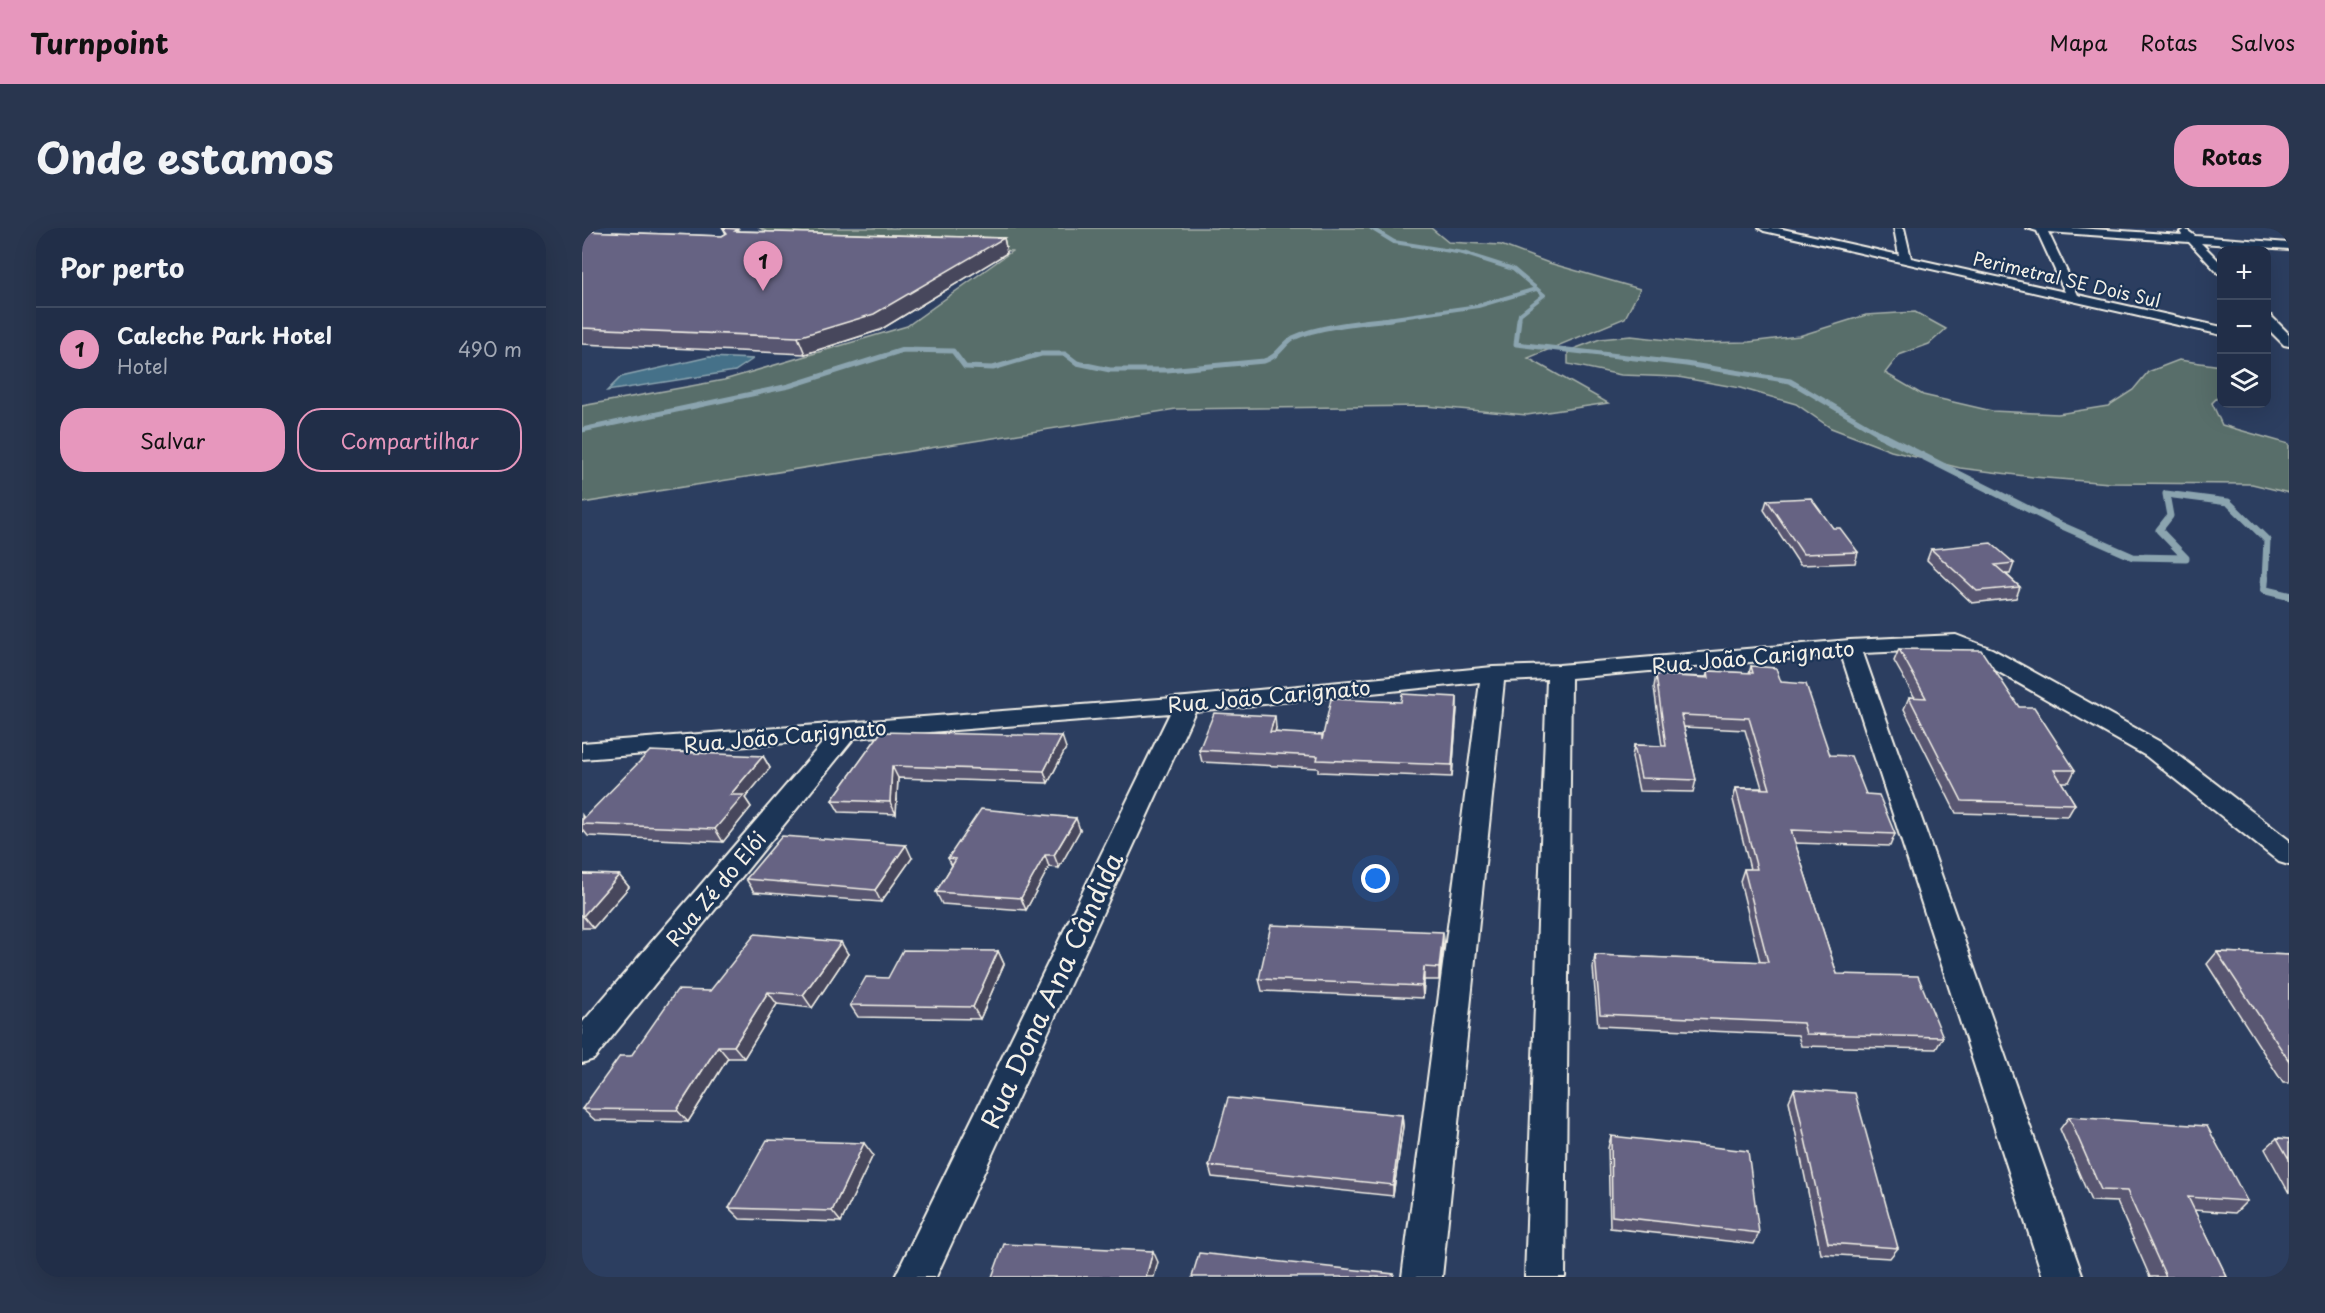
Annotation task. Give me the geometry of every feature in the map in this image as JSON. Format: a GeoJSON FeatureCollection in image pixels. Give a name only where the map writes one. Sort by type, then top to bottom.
{"type":"FeatureCollection","features":[{"type":"Feature","properties":{"kind":"street","name":"Perimetral SE Dois Sul"},"geometry":{"type":"LineString","coordinates":[[1764,228],[2217,330]]}},
{"type":"Feature","properties":{"kind":"street"},"geometry":{"type":"LineString","coordinates":[[1899,228],[1906,260]]}},
{"type":"Feature","properties":{"kind":"street"},"geometry":{"type":"LineString","coordinates":[[2032,228],[2289,246]]}},
{"type":"Feature","properties":{"kind":"street"},"geometry":{"type":"LineString","coordinates":[[2041,228],[2074,299]]}},
{"type":"Feature","properties":{"kind":"street"},"geometry":{"type":"LineString","coordinates":[[2180,228],[2217,266]]}},
{"type":"Feature","properties":{"kind":"street"},"geometry":{"type":"LineString","coordinates":[[2271,323],[2289,343]]}},
{"type":"Feature","properties":{"kind":"street"},"geometry":{"type":"LineString","coordinates":[[2271,340],[2289,343]]}},
{"type":"Feature","properties":{"kind":"street","name":"Rua João Carignato"},"geometry":{"type":"LineString","coordinates":[[582,751],[1186,704],[1493,674],[1559,672],[1850,647],[1956,642],[1984,654],[2155,750],[2289,855]]}},
{"type":"Feature","properties":{"kind":"street"},"geometry":{"type":"LineString","coordinates":[[1850,647],[2064,1277]]}},
{"type":"Feature","properties":{"kind":"street"},"geometry":{"type":"LineString","coordinates":[[1545,1277],[1559,672]]}},
{"type":"Feature","properties":{"kind":"street"},"geometry":{"type":"LineString","coordinates":[[1422,1277],[1493,674]]}},
{"type":"Feature","properties":{"kind":"street","name":"Rua Dona Ana Cândida"},"geometry":{"type":"LineString","coordinates":[[915,1277],[1186,704]]}},
{"type":"Feature","properties":{"kind":"street","name":"Rua Zé do Elói"},"geometry":{"type":"LineString","coordinates":[[582,1048],[848,729]]}},
{"type":"Feature","properties":{"kind":"green space"},"geometry":{"type":"Polygon","coordinates":[[[760,228],[1431,228],[1448,242],[1501,245],[1549,263],[1640,289],[1625,318],[1528,358],[1608,403],[1527,415],[1425,406],[1176,409],[582,503],[582,406],[724,380],[907,326],[1012,251],[765,244],[774,236],[760,228]]]}},
{"type":"Feature","properties":{"kind":"green space"},"geometry":{"type":"Polygon","coordinates":[[[1915,312],[1946,329],[1929,344],[1899,355],[1885,373],[1923,395],[1992,411],[2058,414],[2108,406],[2133,390],[2148,372],[2179,360],[2217,365],[2217,398],[2212,403],[2222,425],[2289,444],[2289,493],[2252,484],[2110,483],[1960,468],[1891,451],[1831,428],[1796,404],[1740,388],[1678,377],[1621,375],[1568,364],[1568,351],[1600,339],[1631,336],[1695,343],[1749,342],[1799,336],[1866,315],[1915,312]]]}},
{"type":"Feature","properties":{"kind":"water"},"geometry":{"type":"Polygon","coordinates":[[[709,357],[753,359],[735,371],[607,391],[621,377],[709,357]]]}},
{"type":"Feature","properties":{"kind":"building"},"geometry":{"type":"Polygon","coordinates":[[[723,228],[738,229],[735,231],[1004,238],[874,314],[798,337],[582,328],[582,231],[722,236],[727,233],[723,228]]]}},
{"type":"Feature","properties":{"kind":"building"},"geometry":{"type":"Polygon","coordinates":[[[1811,498],[1833,528],[1840,528],[1858,552],[1803,554],[1767,500],[1811,498]]]}},
{"type":"Feature","properties":{"kind":"building"},"geometry":{"type":"Polygon","coordinates":[[[1991,543],[2014,563],[1995,565],[2020,587],[1977,591],[1931,549],[1991,543]]]}},
{"type":"Feature","properties":{"kind":"building"},"geometry":{"type":"Polygon","coordinates":[[[1899,649],[1981,650],[2019,707],[2034,707],[2075,770],[2054,770],[2075,804],[1962,801],[1909,697],[1926,698],[1899,649]]]}},
{"type":"Feature","properties":{"kind":"building"},"geometry":{"type":"Polygon","coordinates":[[[1751,666],[1776,668],[1781,682],[1806,684],[1830,755],[1851,756],[1866,794],[1879,795],[1895,834],[1791,830],[1837,974],[1918,976],[1943,1037],[1806,1034],[1803,1023],[1600,1014],[1595,955],[1768,962],[1744,869],[1757,869],[1736,788],[1770,789],[1749,718],[1681,715],[1696,780],[1641,778],[1634,745],[1666,746],[1656,675],[1709,678],[1708,671],[1753,673],[1751,666]]]}},
{"type":"Feature","properties":{"kind":"building"},"geometry":{"type":"Polygon","coordinates":[[[1402,694],[1457,697],[1452,765],[1317,760],[1318,756],[1199,750],[1214,713],[1275,716],[1270,732],[1322,735],[1322,740],[1331,699],[1401,702],[1402,694]]]}},
{"type":"Feature","properties":{"kind":"building"},"geometry":{"type":"Polygon","coordinates":[[[881,732],[1062,736],[1044,771],[892,766],[890,802],[832,800],[881,732]]]}},
{"type":"Feature","properties":{"kind":"building"},"geometry":{"type":"Polygon","coordinates":[[[650,751],[763,756],[730,795],[744,795],[715,829],[582,824],[582,820],[650,751]]]}},
{"type":"Feature","properties":{"kind":"building"},"geometry":{"type":"Polygon","coordinates":[[[981,809],[1076,818],[1054,855],[1045,855],[1021,898],[936,892],[956,859],[948,858],[981,809]]]}},
{"type":"Feature","properties":{"kind":"building"},"geometry":{"type":"Polygon","coordinates":[[[782,836],[906,845],[875,890],[746,879],[782,836]]]}},
{"type":"Feature","properties":{"kind":"building"},"geometry":{"type":"Polygon","coordinates":[[[582,874],[619,875],[583,916],[582,916],[582,874]]]}},
{"type":"Feature","properties":{"kind":"building"},"geometry":{"type":"Polygon","coordinates":[[[1271,925],[1443,932],[1439,968],[1424,967],[1422,986],[1259,979],[1271,925]]]}},
{"type":"Feature","properties":{"kind":"building"},"geometry":{"type":"Polygon","coordinates":[[[755,934],[841,942],[803,995],[768,992],[734,1046],[718,1046],[677,1110],[582,1109],[620,1056],[631,1056],[677,990],[710,991],[755,934]]]}},
{"type":"Feature","properties":{"kind":"building"},"geometry":{"type":"Polygon","coordinates":[[[903,950],[998,951],[973,1007],[850,1005],[866,977],[888,978],[903,950]]]}},
{"type":"Feature","properties":{"kind":"building"},"geometry":{"type":"Polygon","coordinates":[[[2217,952],[2289,955],[2289,1061],[2217,952]]]}},
{"type":"Feature","properties":{"kind":"building"},"geometry":{"type":"Polygon","coordinates":[[[1794,1089],[1855,1093],[1898,1248],[1828,1243],[1794,1089]]]}},
{"type":"Feature","properties":{"kind":"building"},"geometry":{"type":"Polygon","coordinates":[[[1228,1098],[1402,1115],[1393,1185],[1209,1166],[1228,1098]]]}},
{"type":"Feature","properties":{"kind":"building"},"geometry":{"type":"Polygon","coordinates":[[[2069,1117],[2207,1126],[2247,1201],[2188,1197],[2227,1277],[2166,1277],[2127,1191],[2101,1190],[2069,1117]]]}},
{"type":"Feature","properties":{"kind":"building"},"geometry":{"type":"Polygon","coordinates":[[[1611,1136],[1748,1151],[1759,1233],[1612,1216],[1611,1136]]]}},
{"type":"Feature","properties":{"kind":"building"},"geometry":{"type":"Polygon","coordinates":[[[2277,1138],[2289,1139],[2289,1159],[2277,1138]]]}},
{"type":"Feature","properties":{"kind":"building"},"geometry":{"type":"Polygon","coordinates":[[[767,1140],[864,1143],[832,1211],[729,1208],[767,1140]]]}},
{"type":"Feature","properties":{"kind":"building"},"geometry":{"type":"Polygon","coordinates":[[[1004,1244],[1153,1251],[1146,1277],[992,1277],[1004,1244]]]}},
{"type":"Feature","properties":{"kind":"building"},"geometry":{"type":"Polygon","coordinates":[[[1199,1253],[1394,1274],[1393,1277],[1192,1277],[1199,1253]]]}},
{"type":"Feature","properties":{"kind":"waterway"},"geometry":{"type":"LineString","coordinates":[[1371,228],[1394,242],[1463,253],[1513,269],[1544,295],[1520,314],[1519,320]]}},
{"type":"Feature","properties":{"kind":"waterway"},"geometry":{"type":"LineString","coordinates":[[1380,320],[1478,306],[1536,289]]}},
{"type":"Feature","properties":{"kind":"waterway"},"geometry":{"type":"LineString","coordinates":[[582,430],[789,386],[903,350],[953,351],[965,367],[993,368],[1041,354],[1065,354],[1077,363],[1110,370],[1167,370],[1264,361],[1273,357],[1293,338],[1315,330],[1391,319]]}},
{"type":"Feature","properties":{"kind":"waterway"},"geometry":{"type":"LineString","coordinates":[[1519,319],[1516,344],[1686,364],[1790,381],[1882,435]]}},
{"type":"Feature","properties":{"kind":"waterway"},"geometry":{"type":"LineString","coordinates":[[1879,434],[2058,524],[2133,557],[2186,558],[2159,530],[2170,516],[2166,494],[2228,502],[2267,540],[2265,580]]}},
{"type":"Feature","properties":{"kind":"waterway"},"geometry":{"type":"LineString","coordinates":[[2265,578],[2264,590],[2289,596]]}},
{"type":"Feature","properties":{"kind":"place","name":"Caleche Park Hotel"},"geometry":{"type":"Point","coordinates":[763,291]}}]}
